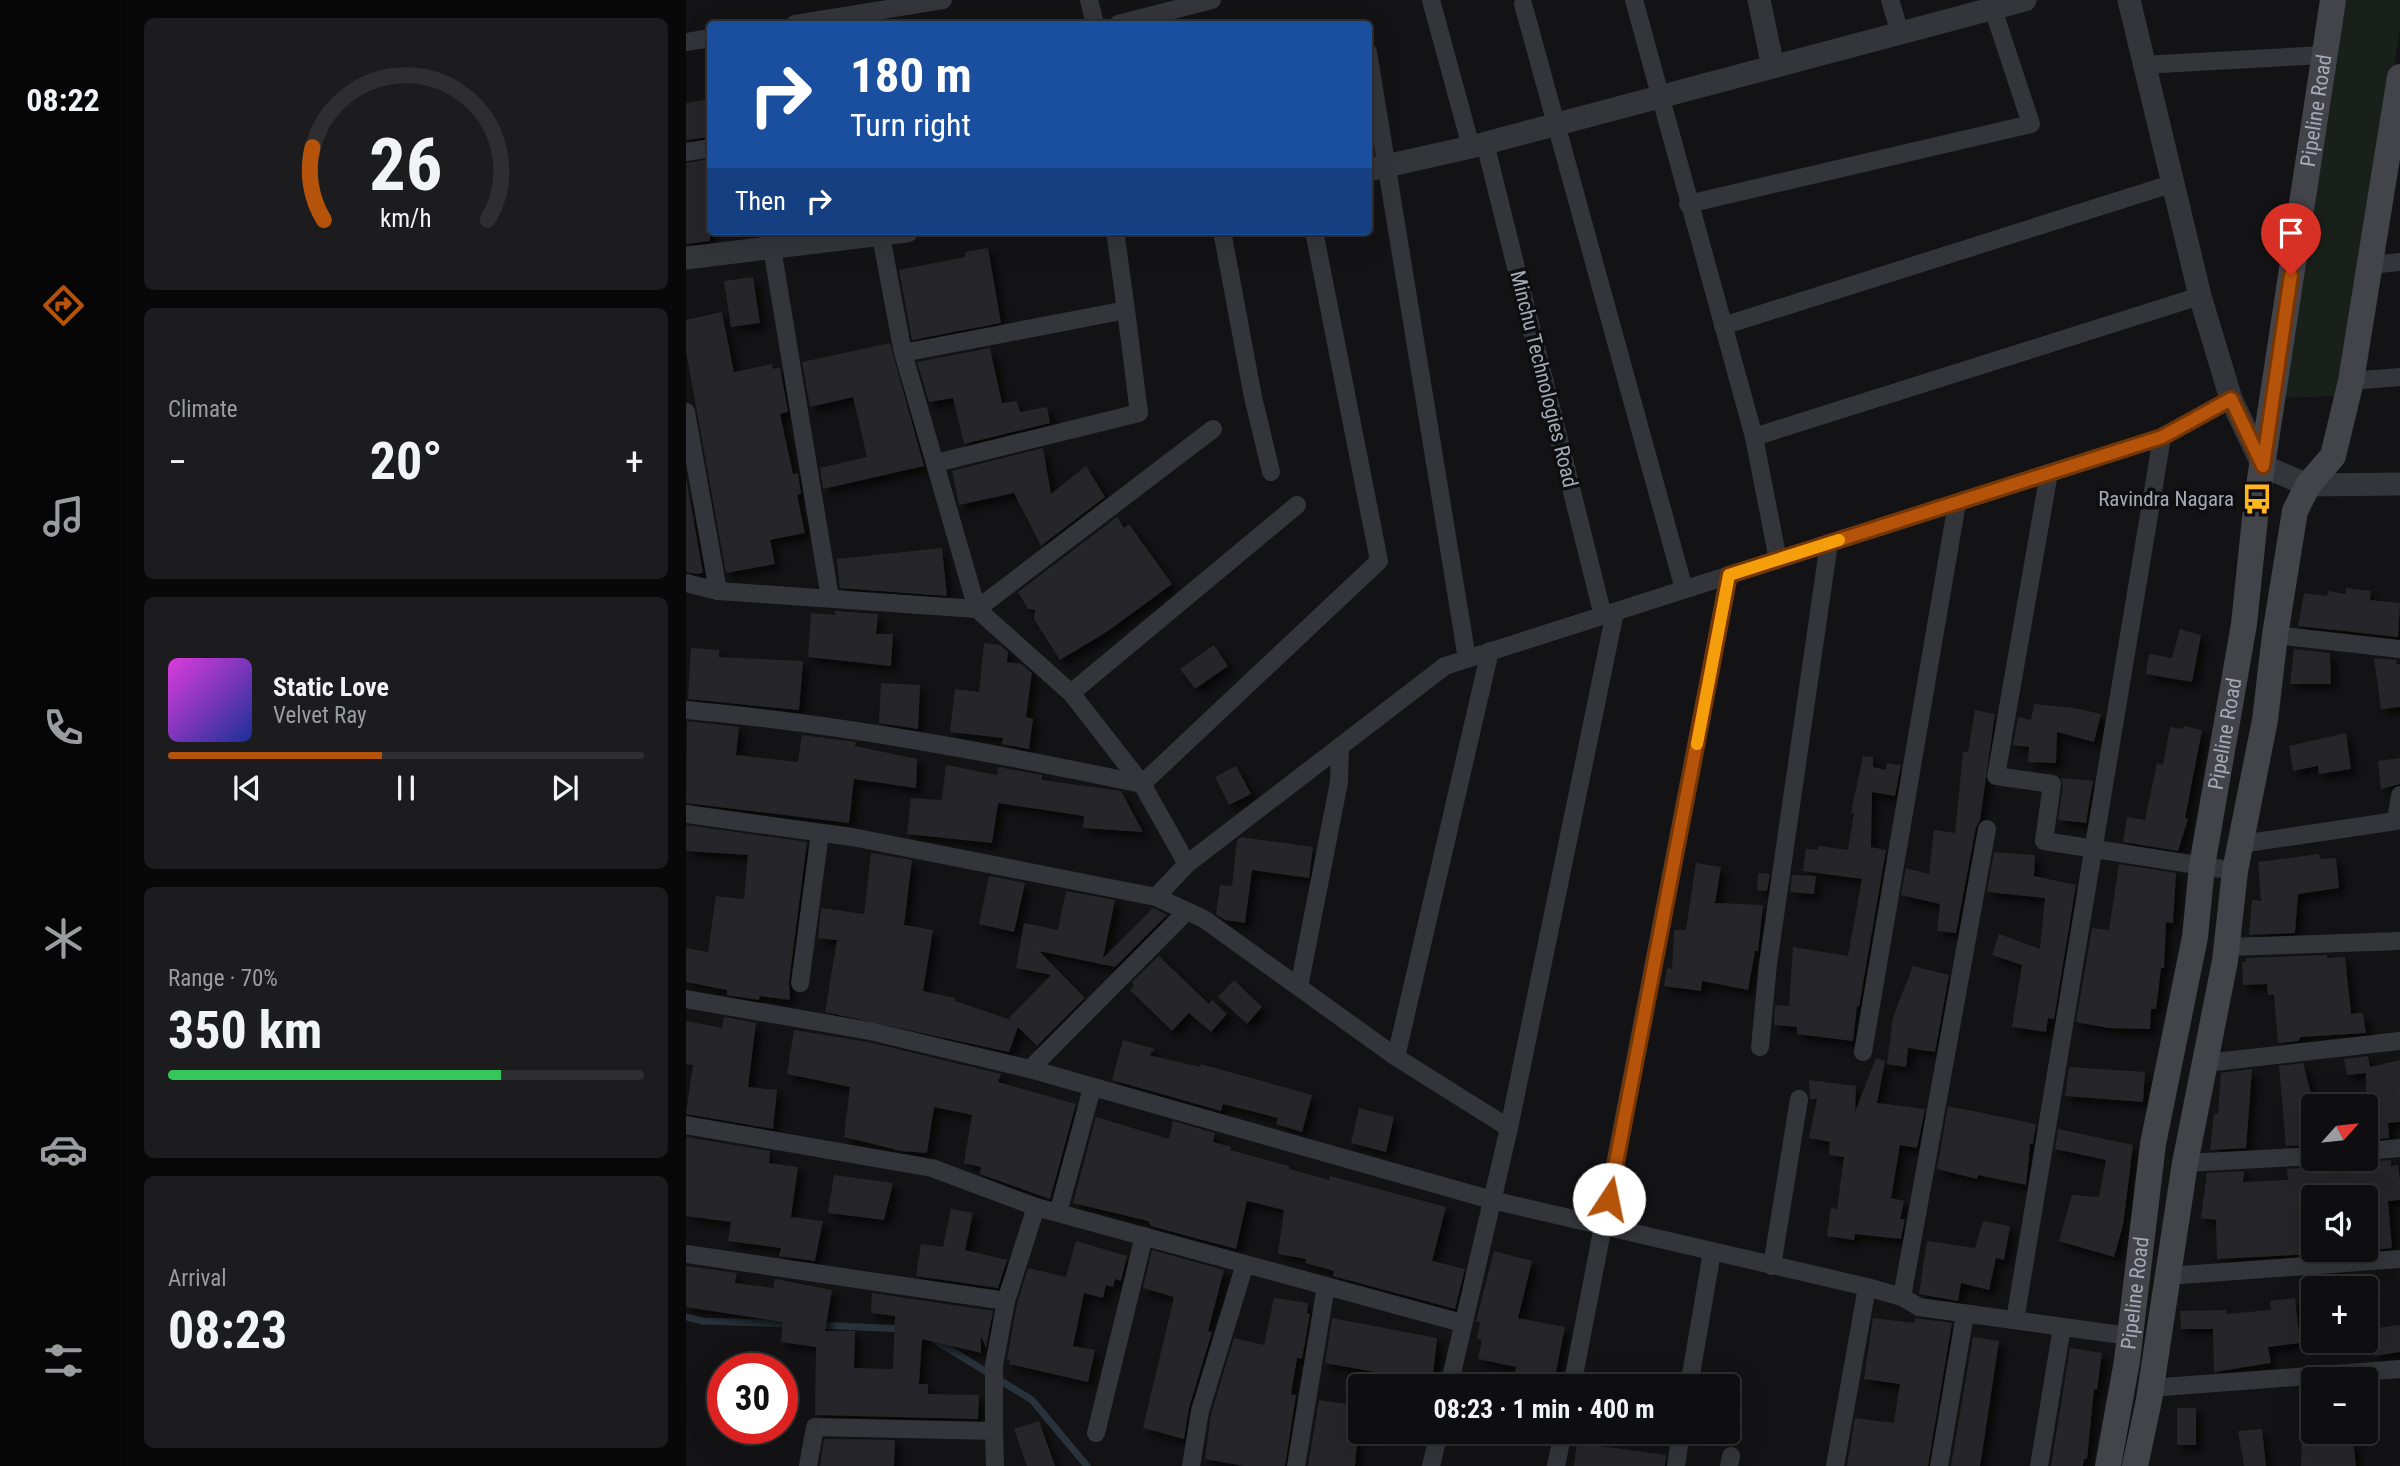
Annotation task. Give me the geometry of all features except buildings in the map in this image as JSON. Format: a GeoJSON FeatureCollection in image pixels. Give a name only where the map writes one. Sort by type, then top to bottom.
{"type":"FeatureCollection","features":[{"type":"Feature","properties":{"kind":"main road","name":"Pipeline Road"},"geometry":{"type":"LineString","coordinates":[[2108,1466],[2129,1336],[2152,1144],[2195,937],[2202,866],[2244,624],[2263,466],[2333,0]]}},
{"type":"Feature","properties":{"kind":"main road","name":"Pipeline Road"},"geometry":{"type":"LineString","coordinates":[[2135,1466],[2150,1388],[2185,1163],[2227,947],[2235,871],[2265,720],[2275,635],[2295,510],[2308,485],[2333,456],[2351,381],[2370,265],[2394,153],[2400,77]]}},
{"type":"Feature","properties":{"kind":"street"},"geometry":{"type":"LineString","coordinates":[[834,21],[943,0]]}},
{"type":"Feature","properties":{"kind":"street"},"geometry":{"type":"LineString","coordinates":[[1089,0],[1094,21]]}},
{"type":"Feature","properties":{"kind":"street"},"geometry":{"type":"LineString","coordinates":[[1130,21],[1212,0]]}},
{"type":"Feature","properties":{"kind":"street","name":"Minchu Technologies Road"},"geometry":{"type":"LineString","coordinates":[[1431,0],[1478,145],[1609,614]]}},
{"type":"Feature","properties":{"kind":"street"},"geometry":{"type":"LineString","coordinates":[[1634,0],[1662,96],[1688,205],[1754,437],[1778,560]]}},
{"type":"Feature","properties":{"kind":"street"},"geometry":{"type":"LineString","coordinates":[[1759,0],[1773,67]]}},
{"type":"Feature","properties":{"kind":"street"},"geometry":{"type":"LineString","coordinates":[[1890,0],[1900,33]]}},
{"type":"Feature","properties":{"kind":"street"},"geometry":{"type":"LineString","coordinates":[[1378,168],[1478,145],[2025,0]]}},
{"type":"Feature","properties":{"kind":"street"},"geometry":{"type":"LineString","coordinates":[[2129,0],[2142,65],[2200,296],[2231,399],[2263,466],[2308,485],[2400,484]]}},
{"type":"Feature","properties":{"kind":"street"},"geometry":{"type":"LineString","coordinates":[[1523,4],[1684,590]]}},
{"type":"Feature","properties":{"kind":"street"},"geometry":{"type":"LineString","coordinates":[[1688,205],[2031,124],[1993,9]]}},
{"type":"Feature","properties":{"kind":"street"},"geometry":{"type":"LineString","coordinates":[[686,42],[707,38]]}},
{"type":"Feature","properties":{"kind":"street"},"geometry":{"type":"LineString","coordinates":[[2142,65],[2324,55]]}},
{"type":"Feature","properties":{"kind":"street"},"geometry":{"type":"LineString","coordinates":[[1372,98],[1378,168],[1466,659]]}},
{"type":"Feature","properties":{"kind":"street"},"geometry":{"type":"LineString","coordinates":[[686,152],[707,148]]}},
{"type":"Feature","properties":{"kind":"street"},"geometry":{"type":"LineString","coordinates":[[1723,326],[2171,184]]}},
{"type":"Feature","properties":{"kind":"street"},"geometry":{"type":"LineString","coordinates":[[686,258],[886,235]]}},
{"type":"Feature","properties":{"kind":"street"},"geometry":{"type":"LineString","coordinates":[[936,463],[1139,413],[1116,235]]}},
{"type":"Feature","properties":{"kind":"street"},"geometry":{"type":"LineString","coordinates":[[1223,235],[1271,472]]}},
{"type":"Feature","properties":{"kind":"street"},"geometry":{"type":"LineString","coordinates":[[1142,784],[1379,561],[1315,235]]}},
{"type":"Feature","properties":{"kind":"street"},"geometry":{"type":"LineString","coordinates":[[881,236],[903,353],[977,609],[1071,693],[1142,784],[1187,864]]}},
{"type":"Feature","properties":{"kind":"street"},"geometry":{"type":"LineString","coordinates":[[772,248],[830,598]]}},
{"type":"Feature","properties":{"kind":"street"},"geometry":{"type":"LineString","coordinates":[[2370,265],[2400,262]]}},
{"type":"Feature","properties":{"kind":"street"},"geometry":{"type":"LineString","coordinates":[[1754,437],[2200,296]]}},
{"type":"Feature","properties":{"kind":"street"},"geometry":{"type":"LineString","coordinates":[[903,353],[1126,310]]}},
{"type":"Feature","properties":{"kind":"street"},"geometry":{"type":"LineString","coordinates":[[2351,381],[2400,377]]}},
{"type":"Feature","properties":{"kind":"street"},"geometry":{"type":"LineString","coordinates":[[1156,897],[1187,864],[1445,666],[2162,437],[2231,399]]}},
{"type":"Feature","properties":{"kind":"street"},"geometry":{"type":"LineString","coordinates":[[686,412],[718,591]]}},
{"type":"Feature","properties":{"kind":"street"},"geometry":{"type":"LineString","coordinates":[[686,583],[718,591],[977,609],[1213,429]]}},
{"type":"Feature","properties":{"kind":"street"},"geometry":{"type":"LineString","coordinates":[[2015,1320],[2162,437]]}},
{"type":"Feature","properties":{"kind":"street"},"geometry":{"type":"LineString","coordinates":[[2049,473],[1996,776],[2052,784],[2044,841],[2235,871]]}},
{"type":"Feature","properties":{"kind":"street"},"geometry":{"type":"LineString","coordinates":[[1863,1052],[1957,503]]}},
{"type":"Feature","properties":{"kind":"street"},"geometry":{"type":"LineString","coordinates":[[1071,693],[1297,505]]}},
{"type":"Feature","properties":{"kind":"street"},"geometry":{"type":"LineString","coordinates":[[1760,1048],[1768,964],[1829,543]]}},
{"type":"Feature","properties":{"kind":"street"},"geometry":{"type":"LineString","coordinates":[[1574,1374],[1729,575]]}},
{"type":"Feature","properties":{"kind":"street"},"geometry":{"type":"LineString","coordinates":[[1452,1374],[1509,1128],[1609,614]]}},
{"type":"Feature","properties":{"kind":"street"},"geometry":{"type":"LineString","coordinates":[[2275,635],[2400,649]]}},
{"type":"Feature","properties":{"kind":"street"},"geometry":{"type":"LineString","coordinates":[[1396,1057],[1490,651]]}},
{"type":"Feature","properties":{"kind":"street"},"geometry":{"type":"LineString","coordinates":[[686,710],[762,717],[960,746],[1142,784]]}},
{"type":"Feature","properties":{"kind":"street"},"geometry":{"type":"LineString","coordinates":[[1299,987],[1339,782],[1340,747]]}},
{"type":"Feature","properties":{"kind":"street"},"geometry":{"type":"LineString","coordinates":[[2241,844],[2396,821],[2400,795]]}},
{"type":"Feature","properties":{"kind":"street"},"geometry":{"type":"LineString","coordinates":[[686,814],[820,833],[1156,897],[1204,919],[1396,1057],[1509,1128]]}},
{"type":"Feature","properties":{"kind":"street"},"geometry":{"type":"LineString","coordinates":[[1902,1297],[1987,829]]}},
{"type":"Feature","properties":{"kind":"street"},"geometry":{"type":"LineString","coordinates":[[800,983],[820,833]]}},
{"type":"Feature","properties":{"kind":"street"},"geometry":{"type":"LineString","coordinates":[[1030,1069],[1187,911]]}},
{"type":"Feature","properties":{"kind":"street"},"geometry":{"type":"LineString","coordinates":[[2227,947],[2400,941]]}},
{"type":"Feature","properties":{"kind":"street"},"geometry":{"type":"LineString","coordinates":[[686,999],[870,1031],[1030,1069],[1492,1200],[1867,1287],[1902,1297],[1919,1307],[2129,1336]]}},
{"type":"Feature","properties":{"kind":"street"},"geometry":{"type":"LineString","coordinates":[[2206,1063],[2400,1041]]}},
{"type":"Feature","properties":{"kind":"street"},"geometry":{"type":"LineString","coordinates":[[1058,1213],[1092,1088]]}},
{"type":"Feature","properties":{"kind":"street"},"geometry":{"type":"LineString","coordinates":[[1772,1266],[1799,1099]]}},
{"type":"Feature","properties":{"kind":"street"},"geometry":{"type":"LineString","coordinates":[[686,1125],[932,1168],[1036,1207],[1462,1324]]}},
{"type":"Feature","properties":{"kind":"street"},"geometry":{"type":"LineString","coordinates":[[2378,1150],[2400,1148]]}},
{"type":"Feature","properties":{"kind":"street"},"geometry":{"type":"LineString","coordinates":[[2185,1163],[2301,1157]]}},
{"type":"Feature","properties":{"kind":"street"},"geometry":{"type":"LineString","coordinates":[[995,1466],[994,1365],[1006,1301],[1036,1207]]}},
{"type":"Feature","properties":{"kind":"street"},"geometry":{"type":"LineString","coordinates":[[1096,1433],[1144,1236]]}},
{"type":"Feature","properties":{"kind":"street"},"geometry":{"type":"LineString","coordinates":[[1691,1374],[1712,1252]]}},
{"type":"Feature","properties":{"kind":"street"},"geometry":{"type":"LineString","coordinates":[[686,1254],[1006,1301]]}},
{"type":"Feature","properties":{"kind":"street"},"geometry":{"type":"LineString","coordinates":[[2168,1276],[2400,1259]]}},
{"type":"Feature","properties":{"kind":"street"},"geometry":{"type":"LineString","coordinates":[[1191,1466],[1200,1411],[1245,1264]]}},
{"type":"Feature","properties":{"kind":"street"},"geometry":{"type":"LineString","coordinates":[[1296,1466],[1326,1286]]}},
{"type":"Feature","properties":{"kind":"street"},"geometry":{"type":"LineString","coordinates":[[1835,1466],[1867,1287]]}},
{"type":"Feature","properties":{"kind":"street"},"geometry":{"type":"LineString","coordinates":[[1938,1466],[1965,1314]]}},
{"type":"Feature","properties":{"kind":"street"},"geometry":{"type":"LineString","coordinates":[[2039,1466],[2062,1327]]}},
{"type":"Feature","properties":{"kind":"street"},"geometry":{"type":"LineString","coordinates":[[2150,1388],[2400,1369]]}},
{"type":"Feature","properties":{"kind":"street"},"geometry":{"type":"LineString","coordinates":[[808,1466],[815,1427],[994,1431]]}},
{"type":"Feature","properties":{"kind":"street"},"geometry":{"type":"LineString","coordinates":[[1432,1466],[1437,1444]]}},
{"type":"Feature","properties":{"kind":"street"},"geometry":{"type":"LineString","coordinates":[[1556,1466],[1561,1444]]}},
{"type":"Feature","properties":{"kind":"street"},"geometry":{"type":"LineString","coordinates":[[1675,1466],[1679,1444]]}},
{"type":"Feature","properties":{"kind":"shaded area"},"geometry":{"type":"Polygon","coordinates":[[[2340,0],[2400,0],[2400,29],[2342,396],[2276,398],[2340,0]]]}},
{"type":"Feature","properties":{"kind":"waterway"},"geometry":{"type":"LineString","coordinates":[[686,1317],[703,1321],[791,1324]]}},
{"type":"Feature","properties":{"kind":"waterway"},"geometry":{"type":"LineString","coordinates":[[817,1325],[903,1329]]}},
{"type":"Feature","properties":{"kind":"waterway"},"geometry":{"type":"LineString","coordinates":[[933,1339],[1032,1400],[1087,1466]]}},
{"type":"Feature","properties":{"kind":"slow traffic"},"geometry":{"type":"LineString","coordinates":[[1697,744],[1729,575],[1839,540]]}},
{"type":"Feature","properties":{"kind":"place","name":"Ravindra Nagara"},"geometry":{"type":"Point","coordinates":[2257,499]}},
{"type":"Feature","properties":{"kind":"route"},"geometry":{"type":"LineString","coordinates":[[1609,1199],[1729,575],[2162,437],[2231,399],[2263,466],[2291,275]]}}]}
